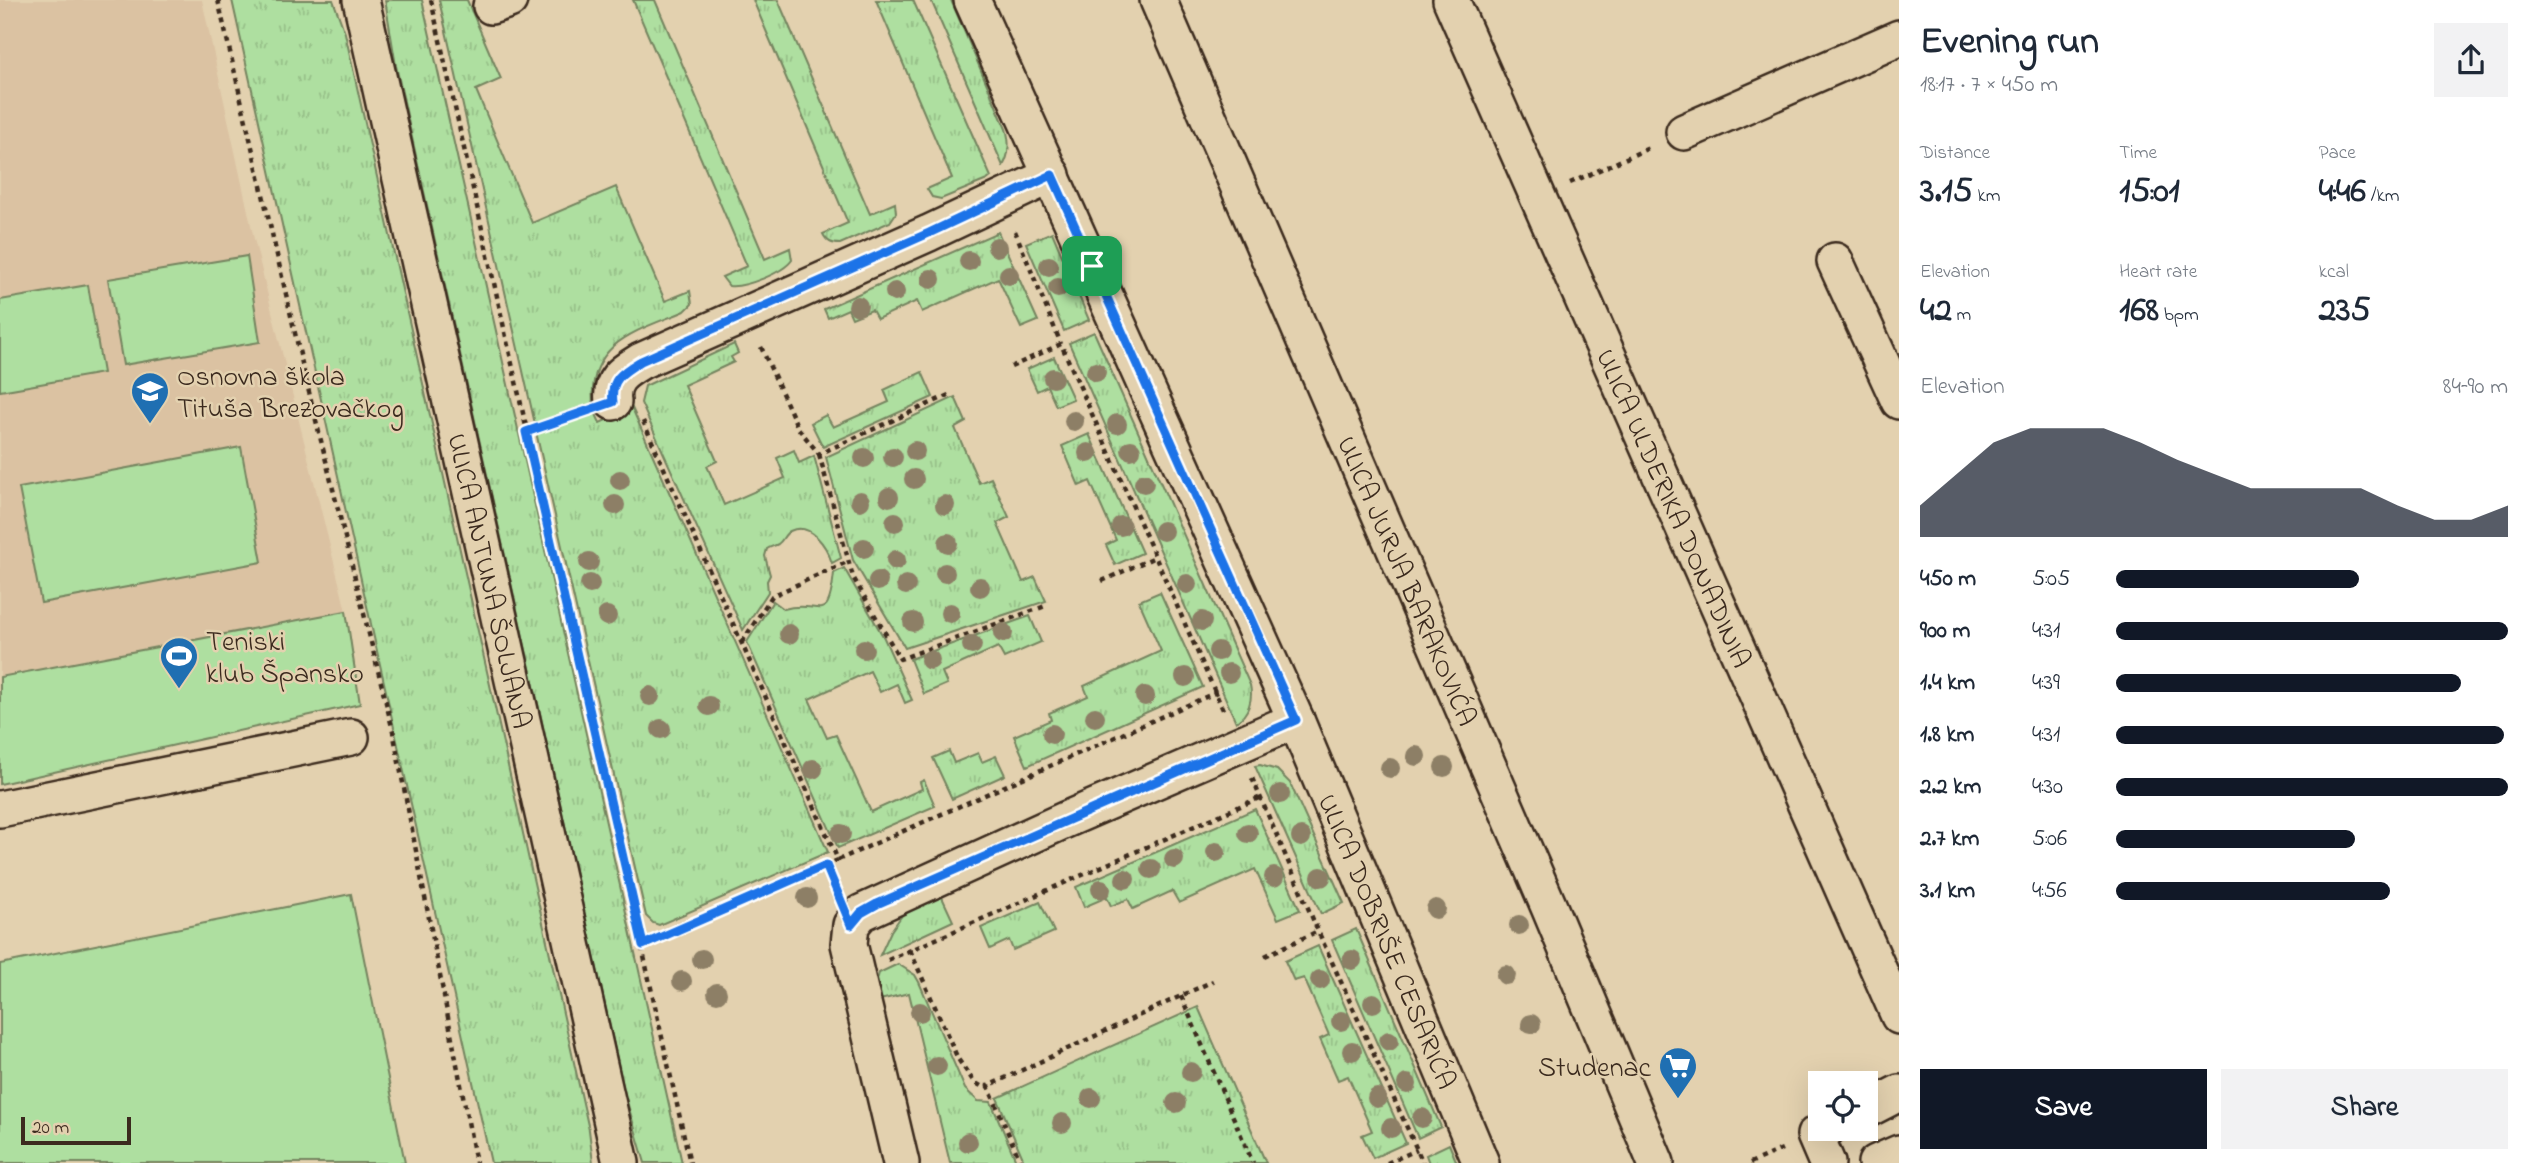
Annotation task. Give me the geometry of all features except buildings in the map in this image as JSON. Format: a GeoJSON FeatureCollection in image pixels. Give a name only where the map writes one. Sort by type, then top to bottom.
{"type":"FeatureCollection","features":[{"type":"Feature","properties":{"kind":"street","name":"ULICA ANTUNA ŠOLJANA"},"geometry":{"type":"LineString","coordinates":[[361,0],[621,1163]]}},
{"type":"Feature","properties":{"kind":"street","name":"ULICA DOBRIŠE CESARIĆA"},"geometry":{"type":"LineString","coordinates":[[972,0],[1296,720],[1481,1163]]}},
{"type":"Feature","properties":{"kind":"street","name":"ULICA JURJA BARAKOVIĆA"},"geometry":{"type":"LineString","coordinates":[[1158,0],[1544,894],[1656,1163]]}},
{"type":"Feature","properties":{"kind":"street","name":"ULICA ULDERIKA DONADINIA"},"geometry":{"type":"LineString","coordinates":[[1457,2],[1538,197],[1899,1016]]}},
{"type":"Feature","properties":{"kind":"street"},"geometry":{"type":"LineString","coordinates":[[1684,132],[1899,38]]}},
{"type":"Feature","properties":{"kind":"street"},"geometry":{"type":"LineString","coordinates":[[617,387],[641,361],[929,233],[1052,175]]}},
{"type":"Feature","properties":{"kind":"street"},"geometry":{"type":"LineString","coordinates":[[1835,261],[1899,401]]}},
{"type":"Feature","properties":{"kind":"street"},"geometry":{"type":"LineString","coordinates":[[901,1163],[849,944],[851,925],[861,913],[1296,720]]}},
{"type":"Feature","properties":{"kind":"street"},"geometry":{"type":"LineString","coordinates":[[0,809],[351,737]]}},
{"type":"Feature","properties":{"kind":"street"},"geometry":{"type":"LineString","coordinates":[[1878,1104],[1899,1093]]}},
{"type":"Feature","properties":{"kind":"street"},"geometry":{"type":"LineString","coordinates":[[1818,1141],[1828,1163]]}},
{"type":"Feature","properties":{"kind":"path"},"geometry":{"type":"LineString","coordinates":[[218,0],[304,372],[393,731],[477,1163]]}},
{"type":"Feature","properties":{"kind":"path"},"geometry":{"type":"LineString","coordinates":[[431,0],[690,1163]]}},
{"type":"Feature","properties":{"kind":"path"},"geometry":{"type":"LineString","coordinates":[[1538,197],[1684,132]]}},
{"type":"Feature","properties":{"kind":"path"},"geometry":{"type":"LineString","coordinates":[[1011,223],[1060,344]]}},
{"type":"Feature","properties":{"kind":"path"},"geometry":{"type":"LineString","coordinates":[[757,338],[798,428],[819,454],[853,577],[900,659],[1048,605]]}},
{"type":"Feature","properties":{"kind":"path"},"geometry":{"type":"LineString","coordinates":[[526,432],[617,387],[742,643],[838,860]]}},
{"type":"Feature","properties":{"kind":"path"},"geometry":{"type":"LineString","coordinates":[[819,454],[953,393]]}},
{"type":"Feature","properties":{"kind":"path"},"geometry":{"type":"LineString","coordinates":[[1102,581],[1155,557]]}},
{"type":"Feature","properties":{"kind":"path"},"geometry":{"type":"LineString","coordinates":[[742,643],[772,596],[847,562]]}},
{"type":"Feature","properties":{"kind":"path"},"geometry":{"type":"LineString","coordinates":[[643,945],[1217,692]]}},
{"type":"Feature","properties":{"kind":"path"},"geometry":{"type":"LineString","coordinates":[[855,974],[1261,797]]}},
{"type":"Feature","properties":{"kind":"path"},"geometry":{"type":"LineString","coordinates":[[826,865],[851,925]]}},
{"type":"Feature","properties":{"kind":"path"},"geometry":{"type":"LineString","coordinates":[[1265,956],[1318,931]]}},
{"type":"Feature","properties":{"kind":"path"},"geometry":{"type":"LineString","coordinates":[[910,950],[958,1059],[974,1082],[981,1086],[988,1086],[1213,981]]}},
{"type":"Feature","properties":{"kind":"path"},"geometry":{"type":"LineString","coordinates":[[1181,996],[1254,1163]]}},
{"type":"Feature","properties":{"kind":"path"},"geometry":{"type":"LineString","coordinates":[[988,1086],[1021,1163]]}},
{"type":"Feature","properties":{"kind":"path"},"geometry":{"type":"LineString","coordinates":[[1387,1163],[1417,1150]]}},
{"type":"Feature","properties":{"kind":"shaded area","name":"Osnovna škola Tituša Brezovačkog"},"geometry":{"type":"Polygon","coordinates":[[[0,0],[202,0],[254,239],[346,611],[0,677],[0,0]]]}},
{"type":"Feature","properties":{"kind":"green space"},"geometry":{"type":"Polygon","coordinates":[[[232,0],[333,0],[345,33],[589,1130],[593,1163],[491,1163],[232,0]]]}},
{"type":"Feature","properties":{"kind":"green space"},"geometry":{"type":"Polygon","coordinates":[[[385,0],[422,0],[682,1163],[645,1163],[625,1095],[396,66],[385,0]]]}},
{"type":"Feature","properties":{"kind":"green space"},"geometry":{"type":"Polygon","coordinates":[[[439,0],[467,0],[501,79],[476,90],[532,223],[616,187],[665,301],[690,291],[692,304],[685,311],[634,333],[608,352],[599,366],[594,383],[593,404],[535,424],[439,0]]]}},
{"type":"Feature","properties":{"kind":"green space"},"geometry":{"type":"Polygon","coordinates":[[[633,0],[655,0],[765,259],[790,248],[792,260],[772,274],[736,286],[729,286],[722,277],[747,266],[633,0]]]}},
{"type":"Feature","properties":{"kind":"green space"},"geometry":{"type":"Polygon","coordinates":[[[753,0],[778,0],[870,214],[895,203],[896,213],[890,222],[840,244],[830,242],[823,234],[848,223],[753,0]]]}},
{"type":"Feature","properties":{"kind":"green space"},"geometry":{"type":"Polygon","coordinates":[[[876,0],[913,0],[991,177],[987,180],[941,199],[932,197],[927,189],[952,178],[876,0]]]}},
{"type":"Feature","properties":{"kind":"green space"},"geometry":{"type":"Polygon","coordinates":[[[931,0],[951,0],[1006,129],[1009,148],[1003,166],[931,0]]]}},
{"type":"Feature","properties":{"kind":"green space"},"geometry":{"type":"Polygon","coordinates":[[[998,232],[1038,321],[1021,328],[998,278],[922,312],[917,301],[877,319],[872,310],[852,318],[848,309],[828,318],[824,309],[998,232]]]}},
{"type":"Feature","properties":{"kind":"green space"},"geometry":{"type":"Polygon","coordinates":[[[1052,232],[1089,320],[1064,331],[1026,243],[1052,232]]]}},
{"type":"Feature","properties":{"kind":"green space"},"geometry":{"type":"Polygon","coordinates":[[[247,256],[260,342],[123,365],[108,279],[247,256]]]}},
{"type":"Feature","properties":{"kind":"green space"},"geometry":{"type":"Polygon","coordinates":[[[88,285],[103,373],[0,391],[0,300],[88,285]]]}},
{"type":"Feature","properties":{"kind":"green space"},"geometry":{"type":"Polygon","coordinates":[[[1094,332],[1250,685],[1249,706],[1236,722],[1069,343],[1094,332]]]}},
{"type":"Feature","properties":{"kind":"green space"},"geometry":{"type":"Polygon","coordinates":[[[734,344],[738,353],[731,357],[734,362],[684,385],[717,461],[707,466],[724,505],[785,478],[777,458],[794,450],[799,463],[814,456],[841,558],[832,563],[822,543],[805,530],[788,532],[780,543],[767,549],[765,556],[770,575],[767,581],[768,592],[743,630],[641,403],[645,386],[734,344]]]}},
{"type":"Feature","properties":{"kind":"green space"},"geometry":{"type":"Polygon","coordinates":[[[1054,357],[1073,399],[1056,406],[1047,386],[1037,391],[1027,369],[1054,357]]]}},
{"type":"Feature","properties":{"kind":"green space"},"geometry":{"type":"Polygon","coordinates":[[[922,372],[933,397],[823,447],[811,423],[826,415],[833,427],[889,402],[884,390],[922,372]]]}},
{"type":"Feature","properties":{"kind":"green space"},"geometry":{"type":"Polygon","coordinates":[[[955,397],[966,422],[955,428],[979,483],[991,478],[1009,517],[997,523],[1023,582],[1035,577],[1046,601],[905,648],[853,560],[826,457],[955,397]]]}},
{"type":"Feature","properties":{"kind":"green space"},"geometry":{"type":"Polygon","coordinates":[[[632,408],[828,852],[659,925],[646,916],[536,432],[595,412],[600,423],[632,408]]]}},
{"type":"Feature","properties":{"kind":"green space"},"geometry":{"type":"Polygon","coordinates":[[[1089,434],[1142,553],[1115,565],[1106,545],[1116,540],[1090,481],[1079,486],[1062,446],[1089,434]]]}},
{"type":"Feature","properties":{"kind":"green space"},"geometry":{"type":"Polygon","coordinates":[[[241,447],[262,562],[41,603],[19,488],[241,447]]]}},
{"type":"Feature","properties":{"kind":"green space"},"geometry":{"type":"Polygon","coordinates":[[[844,568],[884,638],[912,700],[905,703],[897,684],[880,692],[870,671],[809,699],[827,738],[836,735],[871,812],[922,789],[920,782],[924,780],[935,806],[838,848],[747,642],[773,601],[784,609],[825,607],[832,590],[834,573],[844,568]]]}},
{"type":"Feature","properties":{"kind":"green space"},"geometry":{"type":"Polygon","coordinates":[[[1160,592],[1203,687],[1027,766],[1014,736],[1051,720],[1049,713],[1088,696],[1084,686],[1161,651],[1139,601],[1160,592]]]}},
{"type":"Feature","properties":{"kind":"green space","name":"Teniski klub Špansko"},"geometry":{"type":"Polygon","coordinates":[[[346,611],[360,704],[0,784],[0,677],[346,611]]]}},
{"type":"Feature","properties":{"kind":"green space"},"geometry":{"type":"Polygon","coordinates":[[[1030,616],[1041,642],[1004,658],[998,647],[942,672],[947,684],[924,694],[910,659],[1030,616]]]}},
{"type":"Feature","properties":{"kind":"green space"},"geometry":{"type":"Polygon","coordinates":[[[949,751],[954,763],[978,753],[982,762],[996,756],[1005,775],[952,799],[933,758],[949,751]]]}},
{"type":"Feature","properties":{"kind":"green space"},"geometry":{"type":"Polygon","coordinates":[[[1255,766],[1277,770],[1290,783],[1344,903],[1321,914],[1255,766]]]}},
{"type":"Feature","properties":{"kind":"green space"},"geometry":{"type":"Polygon","coordinates":[[[1255,809],[1300,910],[1278,919],[1255,869],[1179,903],[1172,891],[1133,909],[1128,899],[1111,906],[1107,897],[1084,907],[1076,887],[1255,809]]]}},
{"type":"Feature","properties":{"kind":"green space"},"geometry":{"type":"Polygon","coordinates":[[[351,894],[405,1163],[0,1163],[0,964],[351,894]]]}},
{"type":"Feature","properties":{"kind":"green space"},"geometry":{"type":"Polygon","coordinates":[[[941,895],[953,921],[880,955],[891,931],[905,911],[941,895]]]}},
{"type":"Feature","properties":{"kind":"green space"},"geometry":{"type":"Polygon","coordinates":[[[1040,902],[1054,932],[1013,950],[1009,940],[990,949],[981,928],[1040,902]]]}},
{"type":"Feature","properties":{"kind":"green space"},"geometry":{"type":"Polygon","coordinates":[[[1356,929],[1441,1127],[1418,1138],[1332,940],[1356,929]]]}},
{"type":"Feature","properties":{"kind":"green space"},"geometry":{"type":"Polygon","coordinates":[[[1318,946],[1406,1143],[1373,1158],[1362,1135],[1372,1131],[1348,1076],[1338,1080],[1320,1039],[1329,1035],[1304,978],[1294,981],[1285,961],[1318,946]]]}},
{"type":"Feature","properties":{"kind":"green space"},"geometry":{"type":"Polygon","coordinates":[[[898,964],[915,975],[919,982],[965,1089],[978,1101],[991,1102],[1017,1163],[950,1163],[909,993],[880,1000],[877,980],[879,973],[898,964]]]}},
{"type":"Feature","properties":{"kind":"green space"},"geometry":{"type":"Polygon","coordinates":[[[1198,1007],[1266,1163],[1025,1163],[997,1098],[1198,1007]]]}},
{"type":"Feature","properties":{"kind":"green space"},"geometry":{"type":"Polygon","coordinates":[[[1449,1144],[1457,1163],[1429,1163],[1426,1155],[1449,1144]]]}},
{"type":"Feature","properties":{"kind":"place","name":"Osnovna škola Tituša Brezovačkog"},"geometry":{"type":"Point","coordinates":[150,425]}},
{"type":"Feature","properties":{"kind":"place","name":"Teniski klub Špansko"},"geometry":{"type":"Point","coordinates":[179,690]}},
{"type":"Feature","properties":{"kind":"place","name":"Studenac"},"geometry":{"type":"Point","coordinates":[1678,1100]}},
{"type":"Feature","properties":{"kind":"route"},"geometry":{"type":"LineString","coordinates":[[1052,175],[1092,266],[1296,720],[877,904],[861,913],[851,925],[826,865],[643,945],[526,432],[613,402],[614,381],[622,372],[641,361],[929,233],[1052,175]]}}]}
